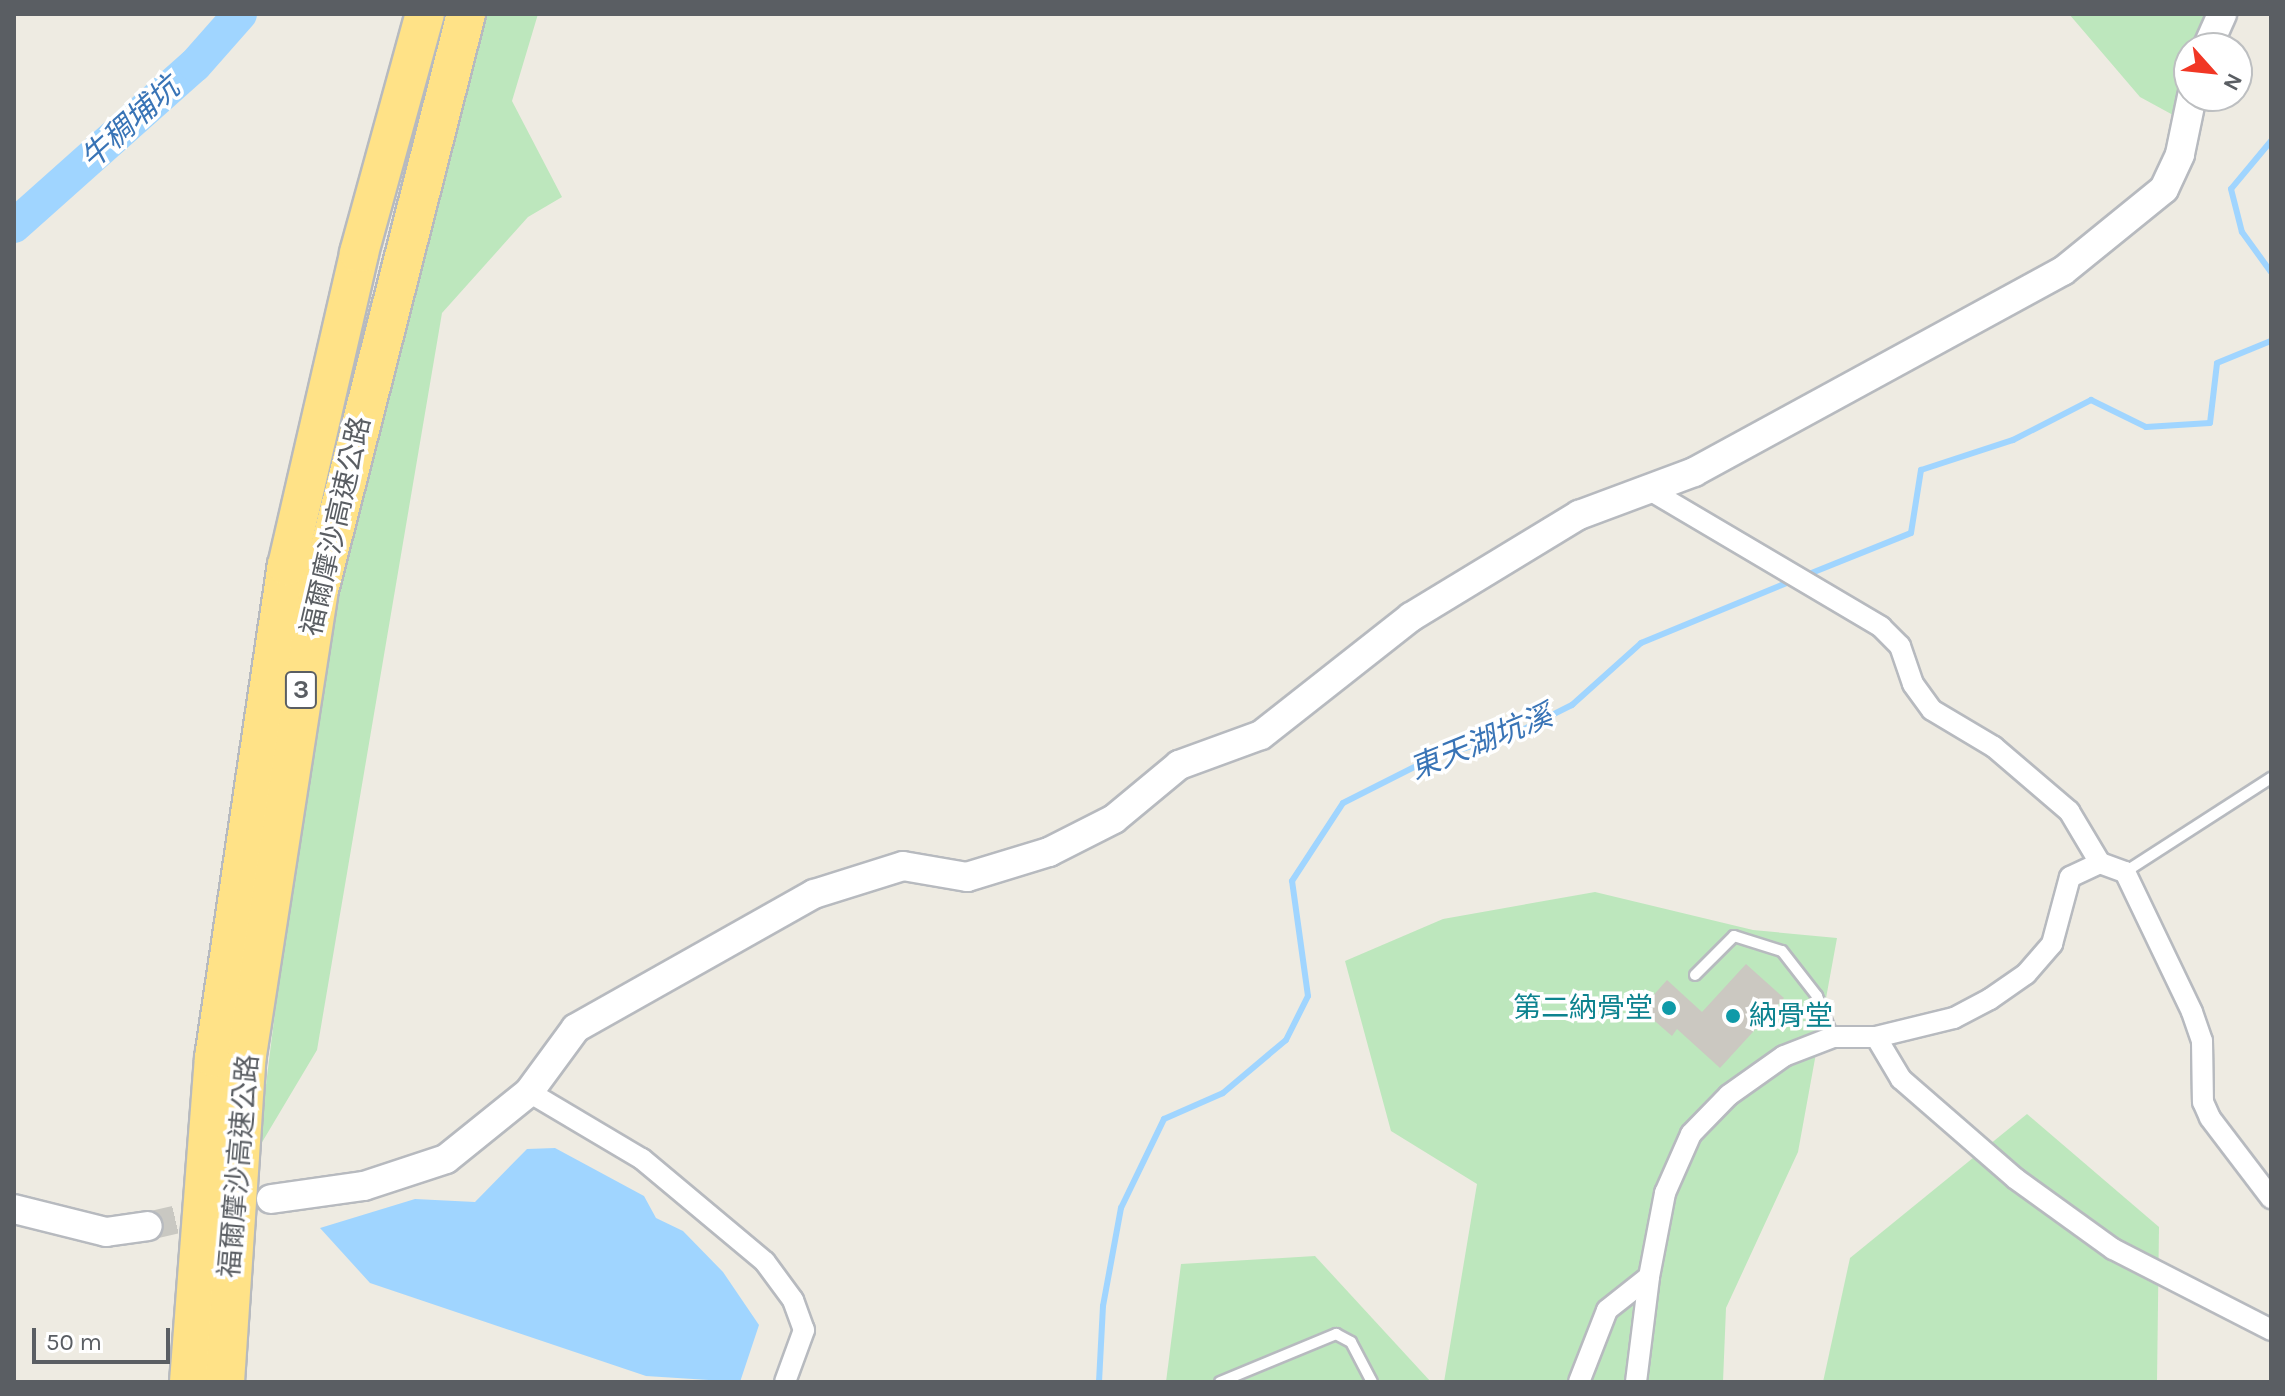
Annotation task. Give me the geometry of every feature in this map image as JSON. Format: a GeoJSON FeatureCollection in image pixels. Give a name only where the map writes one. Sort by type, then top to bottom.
{"type":"FeatureCollection","features":[{"type":"Feature","properties":{"kind":"highway","name":"福爾摩沙高速公路"},"geometry":{"type":"LineString","coordinates":[[189,1382],[214,1058],[287,566],[359,253],[425,14]]}},
{"type":"Feature","properties":{"kind":"highway","name":"福爾摩沙高速公路"},"geometry":{"type":"LineString","coordinates":[[225,1382],[247,1055],[318,594],[466,14]]}},
{"type":"Feature","properties":{"kind":"street"},"geometry":{"type":"LineString","coordinates":[[271,1199],[364,1186],[446,1159],[529,1092],[576,1028],[814,894],[871,872],[903,866],[967,877],[1049,852],[1114,819],[1179,765],[1261,735],[1411,617],[1579,515],[1694,472],[2063,271],[2164,189],[2180,154],[2189,112]]}},
{"type":"Feature","properties":{"kind":"street"},"geometry":{"type":"LineString","coordinates":[[1648,489],[1881,627],[1900,646],[1913,684],[1932,710],[1994,747],[2069,811],[2100,863],[2125,872],[2202,1041],[2203,1102],[2210,1118],[2271,1198]]}},
{"type":"Feature","properties":{"kind":"street"},"geometry":{"type":"LineString","coordinates":[[1636,1382],[1649,1277],[1665,1193],[1691,1134],[1729,1095],[1784,1056],[1833,1037],[1876,1037],[1954,1018],[2026,974],[2052,944],[2070,877],[2100,863]]}},
{"type":"Feature","properties":{"kind":"street"},"geometry":{"type":"LineString","coordinates":[[1876,1037],[1901,1079],[2016,1179],[2113,1249],[2271,1330]]}},
{"type":"Feature","properties":{"kind":"street"},"geometry":{"type":"LineString","coordinates":[[529,1092],[642,1159],[765,1262],[793,1300],[804,1330],[785,1382]]}},
{"type":"Feature","properties":{"kind":"street"},"geometry":{"type":"LineString","coordinates":[[14,1209],[106,1232],[148,1226]]}},
{"type":"Feature","properties":{"kind":"street"},"geometry":{"type":"LineString","coordinates":[[1579,1382],[1607,1310],[1649,1277]]}},
{"type":"Feature","properties":{"kind":"lane"},"geometry":{"type":"LineString","coordinates":[[2125,872],[2271,778]]}},
{"type":"Feature","properties":{"kind":"lane"},"geometry":{"type":"LineString","coordinates":[[1695,975],[1734,936],[1782,951],[1817,996],[1833,1037]]}},
{"type":"Feature","properties":{"kind":"lane"},"geometry":{"type":"LineString","coordinates":[[1220,1382],[1336,1334],[1351,1342],[1372,1382]]}},
{"type":"Feature","properties":{"kind":"green space"},"geometry":{"type":"Polygon","coordinates":[[[479,14],[538,14],[512,101],[562,197],[528,217],[442,313],[317,1050],[258,1149],[296,843],[361,452],[479,14]]]}},
{"type":"Feature","properties":{"kind":"green space"},"geometry":{"type":"Polygon","coordinates":[[[2069,14],[2209,14],[2203,32],[2173,32],[2173,115],[2140,97],[2069,14]]]}},
{"type":"Feature","properties":{"kind":"green space"},"geometry":{"type":"Polygon","coordinates":[[[1595,892],[1753,930],[1837,938],[1798,1152],[1726,1308],[1723,1382],[1444,1382],[1477,1184],[1391,1131],[1345,961],[1443,919],[1595,892]]]}},
{"type":"Feature","properties":{"kind":"green space"},"geometry":{"type":"Polygon","coordinates":[[[2027,1114],[2159,1227],[2157,1382],[1823,1382],[1850,1258],[2027,1114]]]}},
{"type":"Feature","properties":{"kind":"green space"},"geometry":{"type":"Polygon","coordinates":[[[1315,1256],[1431,1382],[1166,1382],[1181,1264],[1315,1256]]]}},
{"type":"Feature","properties":{"kind":"water"},"geometry":{"type":"Polygon","coordinates":[[[555,1148],[644,1196],[656,1218],[683,1231],[723,1272],[759,1325],[740,1382],[646,1376],[370,1283],[320,1228],[415,1199],[475,1202],[527,1149],[555,1148]]]}},
{"type":"Feature","properties":{"kind":"building","name":"納骨堂"},"geometry":{"type":"Polygon","coordinates":[[[1746,964],[1784,998],[1720,1068],[1677,1029],[1672,1036],[1641,1009],[1667,980],[1702,1012],[1746,964]]]}},
{"type":"Feature","properties":{"kind":"waterway","name":"牛稠埔坑"},"geometry":{"type":"LineString","coordinates":[[14,226],[195,65],[240,14]]}},
{"type":"Feature","properties":{"kind":"waterway","name":"東天湖坑溪"},"geometry":{"type":"LineString","coordinates":[[2271,141],[2231,189],[2242,232],[2271,272]]}},
{"type":"Feature","properties":{"kind":"waterway","name":"東天湖坑溪"},"geometry":{"type":"LineString","coordinates":[[1804,576],[1911,533],[1921,470],[2013,440],[2091,400],[2146,427],[2210,423],[2217,363],[2271,341]]}},
{"type":"Feature","properties":{"kind":"waterway","name":"東天湖坑溪"},"geometry":{"type":"LineString","coordinates":[[1099,1382],[1103,1306],[1121,1208],[1164,1119],[1223,1093],[1286,1040],[1308,996],[1292,881],[1343,803],[1432,758],[1516,733],[1572,705],[1641,643],[1794,580]]}},
{"type":"Feature","properties":{"kind":"tunnel"},"geometry":{"type":"LineString","coordinates":[[148,1226],[218,1210]]}},
{"type":"Feature","properties":{"kind":"place","name":"第二納骨堂"},"geometry":{"type":"Point","coordinates":[1669,1008]}},
{"type":"Feature","properties":{"kind":"place","name":"納骨堂"},"geometry":{"type":"Point","coordinates":[1733,1016]}}]}
